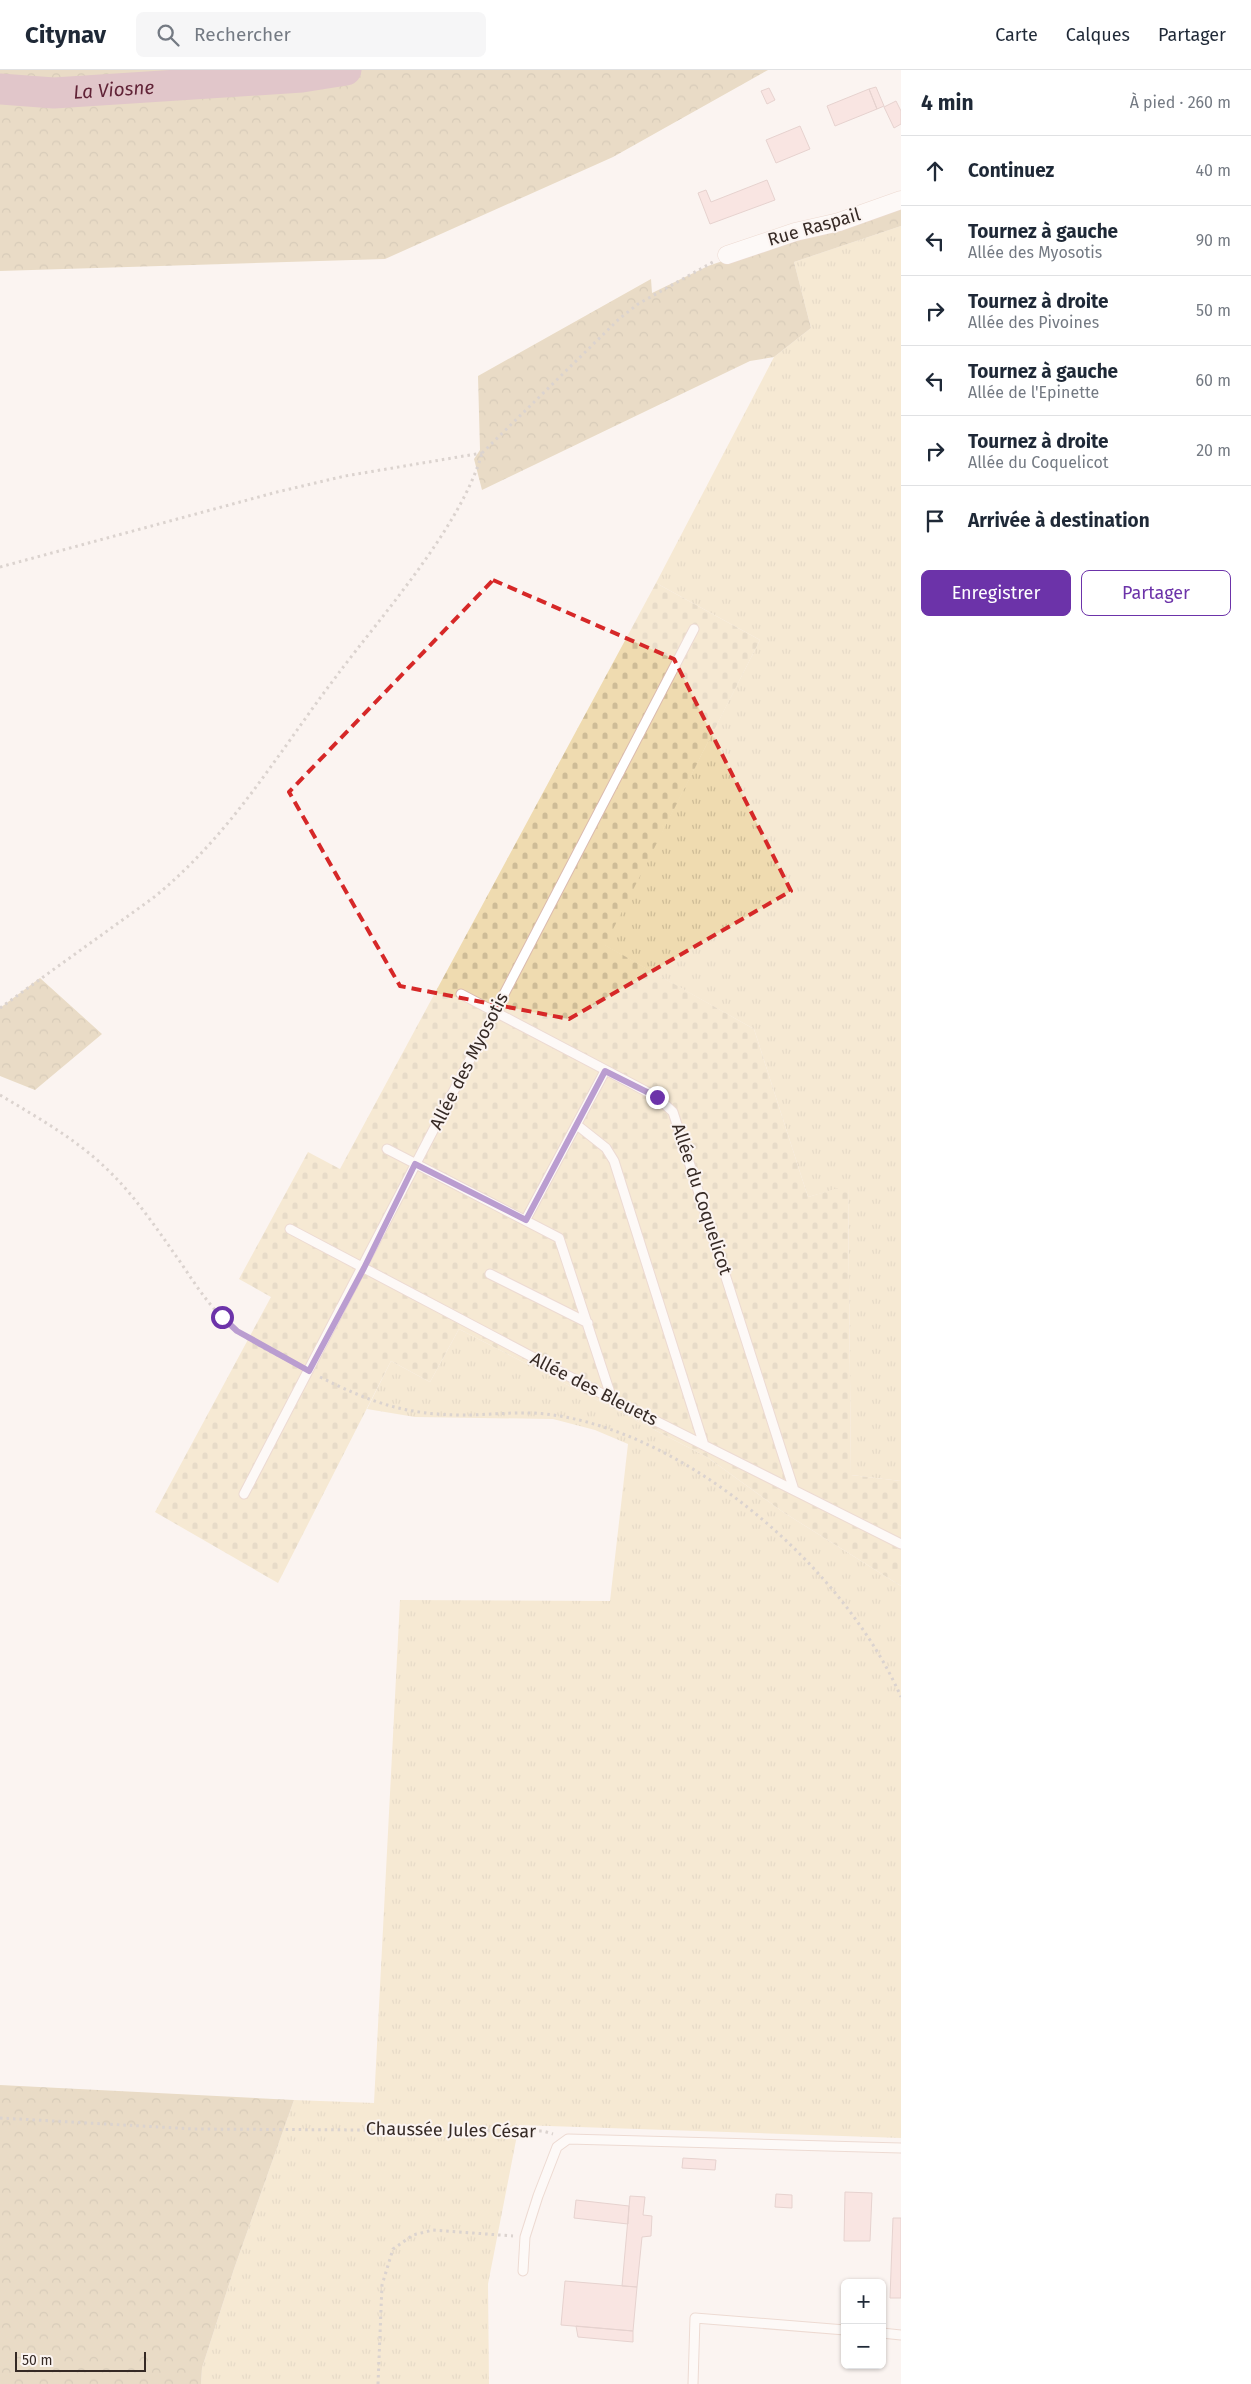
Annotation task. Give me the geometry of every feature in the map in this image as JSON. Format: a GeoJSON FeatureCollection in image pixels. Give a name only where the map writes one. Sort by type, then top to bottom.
{"type":"FeatureCollection","features":[{"type":"Feature","properties":{"kind":"street","name":"Rue Raspail"},"geometry":{"type":"LineString","coordinates":[[727,255],[795,232],[839,222],[901,200]]}},
{"type":"Feature","properties":{"kind":"lane","name":"Allée des Myosotis"},"geometry":{"type":"LineString","coordinates":[[244,1494],[364,1268],[415,1164],[694,629]]}},
{"type":"Feature","properties":{"kind":"lane","name":"Allée du Coquelicot"},"geometry":{"type":"LineString","coordinates":[[461,994],[657,1097],[673,1112],[794,1490]]}},
{"type":"Feature","properties":{"kind":"lane"},"geometry":{"type":"LineString","coordinates":[[526,1220],[605,1071]]}},
{"type":"Feature","properties":{"kind":"lane"},"geometry":{"type":"LineString","coordinates":[[576,1125],[606,1148],[614,1161],[704,1445]]}},
{"type":"Feature","properties":{"kind":"lane"},"geometry":{"type":"LineString","coordinates":[[387,1149],[559,1238],[612,1399]]}},
{"type":"Feature","properties":{"kind":"lane","name":"Allée des Bleuets"},"geometry":{"type":"LineString","coordinates":[[290,1229],[612,1399],[901,1544]]}},
{"type":"Feature","properties":{"kind":"lane"},"geometry":{"type":"LineString","coordinates":[[490,1274],[588,1323]]}},
{"type":"Feature","properties":{"kind":"lane"},"geometry":{"type":"LineString","coordinates":[[523,2271],[525,2237],[556,2151],[568,2139],[901,2148]]}},
{"type":"Feature","properties":{"kind":"lane"},"geometry":{"type":"LineString","coordinates":[[693,2384],[695,2318],[841,2330]]}},
{"type":"Feature","properties":{"kind":"lane"},"geometry":{"type":"LineString","coordinates":[[886,2333],[901,2335]]}},
{"type":"Feature","properties":{"kind":"path"},"geometry":{"type":"LineString","coordinates":[[0,1008],[153,898],[174,881],[228,825],[426,557],[474,478],[482,453],[619,319],[638,304],[727,255]]}},
{"type":"Feature","properties":{"kind":"path"},"geometry":{"type":"LineString","coordinates":[[0,567],[276,492],[346,476],[482,453]]}},
{"type":"Feature","properties":{"kind":"path"},"geometry":{"type":"LineString","coordinates":[[0,1095],[74,1140],[112,1174],[145,1214],[208,1301],[237,1331],[309,1371],[352,1393],[394,1409],[441,1415],[528,1412],[567,1417],[611,1430],[676,1458],[720,1486],[754,1512],[836,1594],[871,1641],[901,1697]]}},
{"type":"Feature","properties":{"kind":"path","name":"Chaussée Jules César"},"geometry":{"type":"LineString","coordinates":[[0,2118],[194,2129],[543,2131],[568,2139]]}},
{"type":"Feature","properties":{"kind":"path"},"geometry":{"type":"LineString","coordinates":[[378,2384],[382,2285],[393,2249],[413,2235],[433,2230],[525,2237]]}},
{"type":"Feature","properties":{"kind":"highlighted area"},"geometry":{"type":"Polygon","coordinates":[[[493,580],[674,659],[791,891],[569,1019],[400,986],[289,792],[493,580]]]}},
{"type":"Feature","properties":{"kind":"green space"},"geometry":{"type":"Polygon","coordinates":[[[0,70],[768,70],[613,157],[385,259],[0,271],[0,70]]]}},
{"type":"Feature","properties":{"kind":"green space"},"geometry":{"type":"Polygon","coordinates":[[[901,200],[901,226],[794,262],[811,328],[774,357],[750,361],[482,490],[474,459],[480,450],[478,376],[651,279],[652,293],[708,266],[901,200]]]}},
{"type":"Feature","properties":{"kind":"green space"},"geometry":{"type":"Polygon","coordinates":[[[901,226],[901,1481],[851,1475],[848,1186],[808,1197],[754,1029],[604,945],[760,640],[656,583],[774,357],[811,328],[794,262],[901,226]]]}},
{"type":"Feature","properties":{"kind":"green space"},"geometry":{"type":"Polygon","coordinates":[[[656,583],[760,640],[605,945],[754,1029],[808,1197],[848,1185],[851,1475],[901,1481],[901,1586],[783,1512],[707,1457],[459,1329],[430,1382],[391,1361],[278,1583],[155,1512],[271,1297],[239,1279],[308,1152],[340,1169],[656,583]]]}},
{"type":"Feature","properties":{"kind":"green space"},"geometry":{"type":"Polygon","coordinates":[[[40,978],[102,1034],[35,1090],[0,1076],[0,1008],[40,978]]]}},
{"type":"Feature","properties":{"kind":"green space"},"geometry":{"type":"Polygon","coordinates":[[[459,1329],[707,1457],[783,1512],[901,1586],[901,2138],[519,2125],[488,2284],[489,2384],[201,2384],[202,2368],[234,2269],[294,2100],[374,2103],[400,1600],[610,1601],[628,1444],[595,1430],[553,1419],[415,1417],[367,1409],[391,1361],[430,1382],[459,1329]]]}},
{"type":"Feature","properties":{"kind":"green space"},"geometry":{"type":"Polygon","coordinates":[[[0,2085],[294,2100],[234,2269],[202,2368],[201,2384],[0,2384],[0,2085]]]}},
{"type":"Feature","properties":{"kind":"building"},"geometry":{"type":"Polygon","coordinates":[[[876,87],[884,106],[877,109],[869,89],[876,87]]]}},
{"type":"Feature","properties":{"kind":"building"},"geometry":{"type":"Polygon","coordinates":[[[769,88],[775,100],[767,104],[761,91],[769,88]]]}},
{"type":"Feature","properties":{"kind":"building"},"geometry":{"type":"Polygon","coordinates":[[[869,89],[877,109],[835,126],[827,106],[869,89]]]}},
{"type":"Feature","properties":{"kind":"building"},"geometry":{"type":"Polygon","coordinates":[[[896,101],[901,111],[901,124],[894,128],[884,107],[896,101]]]}},
{"type":"Feature","properties":{"kind":"building"},"geometry":{"type":"Polygon","coordinates":[[[800,126],[810,149],[776,163],[766,140],[800,126]]]}},
{"type":"Feature","properties":{"kind":"building"},"geometry":{"type":"Polygon","coordinates":[[[767,180],[775,200],[710,224],[698,193],[706,190],[711,202],[767,180]]]}},
{"type":"Feature","properties":{"kind":"building"},"geometry":{"type":"Polygon","coordinates":[[[683,2158],[716,2160],[715,2170],[682,2168],[683,2158]]]}},
{"type":"Feature","properties":{"kind":"building"},"geometry":{"type":"Polygon","coordinates":[[[845,2192],[872,2193],[870,2241],[844,2241],[845,2192]]]}},
{"type":"Feature","properties":{"kind":"building"},"geometry":{"type":"Polygon","coordinates":[[[776,2194],[792,2195],[792,2208],[775,2207],[776,2194]]]}},
{"type":"Feature","properties":{"kind":"building"},"geometry":{"type":"Polygon","coordinates":[[[630,2196],[645,2197],[643,2215],[652,2216],[651,2236],[642,2237],[637,2287],[622,2286],[630,2196]]]}},
{"type":"Feature","properties":{"kind":"building"},"geometry":{"type":"Polygon","coordinates":[[[576,2200],[629,2206],[628,2224],[574,2218],[576,2200]]]}},
{"type":"Feature","properties":{"kind":"building"},"geometry":{"type":"Polygon","coordinates":[[[893,2218],[901,2218],[901,2298],[890,2298],[893,2218]]]}},
{"type":"Feature","properties":{"kind":"building"},"geometry":{"type":"Polygon","coordinates":[[[565,2281],[637,2287],[633,2331],[561,2325],[565,2281]]]}},
{"type":"Feature","properties":{"kind":"building"},"geometry":{"type":"Polygon","coordinates":[[[576,2326],[633,2331],[633,2342],[578,2337],[576,2326]]]}},
{"type":"Feature","properties":{"kind":"waterway","name":"La Viosne"},"geometry":{"type":"LineString","coordinates":[[0,89],[54,93],[302,77],[346,70]]}},
{"type":"Feature","properties":{"kind":"route"},"geometry":{"type":"LineString","coordinates":[[222,1317],[237,1331],[309,1371],[364,1268],[415,1164],[526,1220],[605,1071],[657,1097]]}}]}
